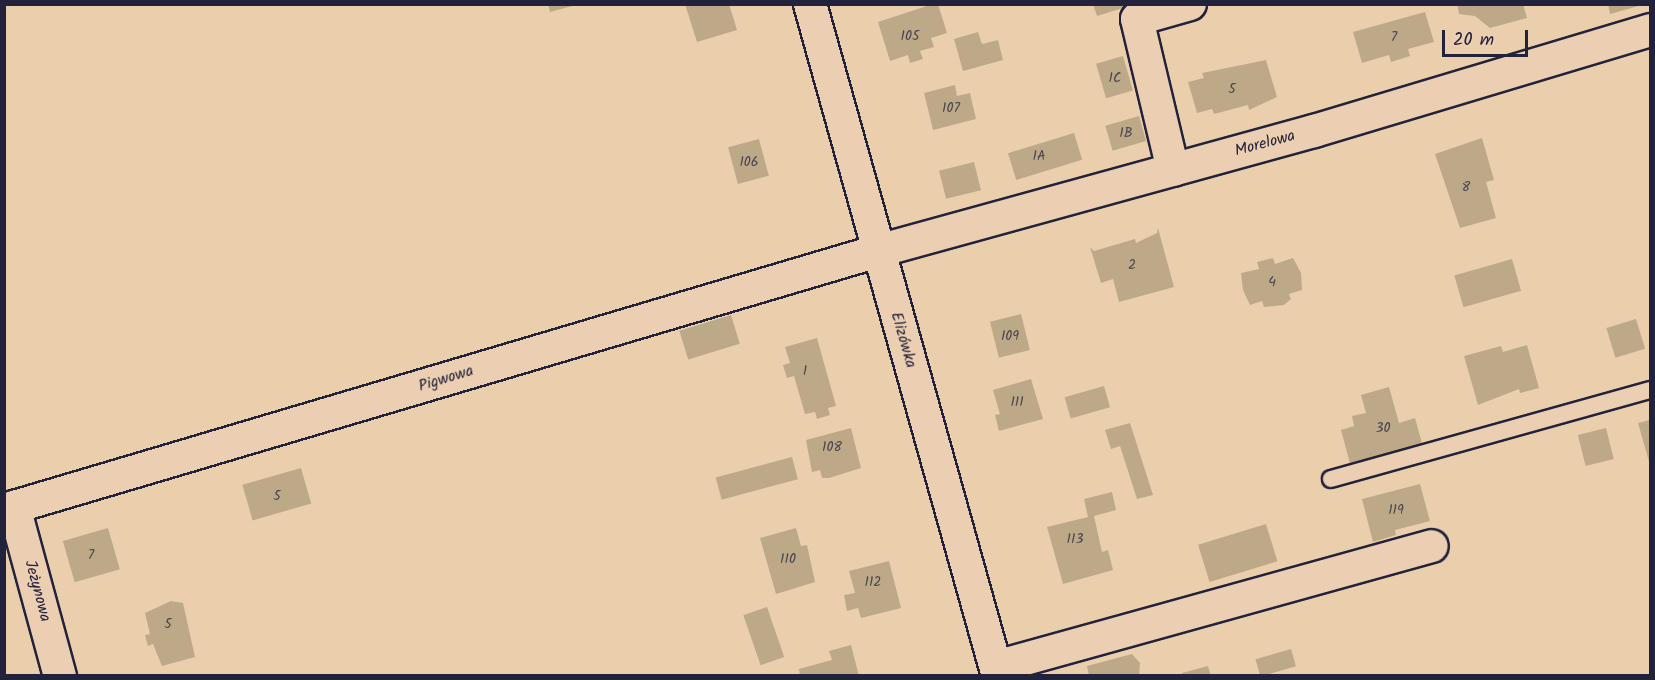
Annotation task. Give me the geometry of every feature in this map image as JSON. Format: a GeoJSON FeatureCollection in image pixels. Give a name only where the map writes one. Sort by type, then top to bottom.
{"type":"FeatureCollection","features":[{"type":"Feature","properties":{"kind":"street","name":"Elizówka"},"geometry":{"type":"LineString","coordinates":[[810,4],[997,671]]}},
{"type":"Feature","properties":{"kind":"street"},"geometry":{"type":"LineString","coordinates":[[1173,170],[1137,19],[1190,4]]}},
{"type":"Feature","properties":{"kind":"street","name":"Morelowa"},"geometry":{"type":"LineString","coordinates":[[878,251],[1173,170],[1650,30]]}},
{"type":"Feature","properties":{"kind":"street","name":"Pigwowa"},"geometry":{"type":"LineString","coordinates":[[9,508],[878,251]]}},
{"type":"Feature","properties":{"kind":"street","name":"Jeżynowa"},"geometry":{"type":"LineString","coordinates":[[9,508],[60,675]]}},
{"type":"Feature","properties":{"kind":"street"},"geometry":{"type":"LineString","coordinates":[[997,671],[1432,546]]}},
{"type":"Feature","properties":{"kind":"lane"},"geometry":{"type":"LineString","coordinates":[[1331,479],[1650,390]]}},
{"type":"Feature","properties":{"kind":"building"},"geometry":{"type":"Polygon","coordinates":[[[548,4],[575,4],[576,5],[550,12],[548,4]]]}},
{"type":"Feature","properties":{"kind":"building"},"geometry":{"type":"Polygon","coordinates":[[[685,4],[729,4],[737,30],[697,42],[685,4]]]}},
{"type":"Feature","properties":{"kind":"building"},"geometry":{"type":"Polygon","coordinates":[[[938,4],[947,33],[931,38],[934,47],[920,51],[923,59],[910,63],[908,55],[890,61],[878,22],[938,4]]]}},
{"type":"Feature","properties":{"kind":"building"},"geometry":{"type":"Polygon","coordinates":[[[1093,4],[1125,4],[1126,7],[1097,16],[1093,4]]]}},
{"type":"Feature","properties":{"kind":"building"},"geometry":{"type":"Polygon","coordinates":[[[1457,4],[1523,4],[1527,18],[1490,28],[1475,16],[1459,14],[1457,4]]]}},
{"type":"Feature","properties":{"kind":"building"},"geometry":{"type":"Polygon","coordinates":[[[1608,4],[1642,4],[1642,5],[1610,14],[1608,4]]]}},
{"type":"Feature","properties":{"kind":"building"},"geometry":{"type":"Polygon","coordinates":[[[1425,12],[1434,42],[1408,49],[1410,56],[1391,62],[1389,55],[1362,63],[1353,32],[1425,12]]]}},
{"type":"Feature","properties":{"kind":"building"},"geometry":{"type":"Polygon","coordinates":[[[978,32],[982,44],[998,40],[1003,60],[963,71],[954,39],[978,32]]]}},
{"type":"Feature","properties":{"kind":"building"},"geometry":{"type":"Polygon","coordinates":[[[1123,56],[1133,91],[1106,98],[1096,64],[1123,56]]]}},
{"type":"Feature","properties":{"kind":"building"},"geometry":{"type":"Polygon","coordinates":[[[1266,60],[1277,97],[1249,110],[1248,105],[1214,114],[1212,109],[1197,113],[1188,82],[1204,78],[1202,73],[1266,60]]]}},
{"type":"Feature","properties":{"kind":"building"},"geometry":{"type":"Polygon","coordinates":[[[955,85],[957,96],[970,93],[976,119],[933,130],[924,93],[955,85]]]}},
{"type":"Feature","properties":{"kind":"building"},"geometry":{"type":"Polygon","coordinates":[[[1139,116],[1146,141],[1113,151],[1105,126],[1139,116]]]}},
{"type":"Feature","properties":{"kind":"building"},"geometry":{"type":"Polygon","coordinates":[[[1074,133],[1082,160],[1016,180],[1008,153],[1074,133]]]}},
{"type":"Feature","properties":{"kind":"building"},"geometry":{"type":"Polygon","coordinates":[[[1482,138],[1494,180],[1486,182],[1496,218],[1460,228],[1435,154],[1482,138]]]}},
{"type":"Feature","properties":{"kind":"building"},"geometry":{"type":"Polygon","coordinates":[[[759,139],[769,176],[738,184],[728,147],[759,139]]]}},
{"type":"Feature","properties":{"kind":"building"},"geometry":{"type":"Polygon","coordinates":[[[974,162],[981,190],[946,199],[939,171],[974,162]]]}},
{"type":"Feature","properties":{"kind":"building"},"geometry":{"type":"Polygon","coordinates":[[[1158,228],[1174,287],[1119,302],[1113,279],[1101,283],[1090,247],[1094,251],[1135,239],[1136,243],[1157,233],[1158,228]]]}},
{"type":"Feature","properties":{"kind":"building"},"geometry":{"type":"Polygon","coordinates":[[[1273,258],[1275,264],[1293,258],[1301,273],[1302,290],[1289,294],[1291,299],[1284,305],[1264,307],[1262,301],[1250,305],[1243,290],[1241,273],[1259,269],[1257,262],[1273,258]]]}},
{"type":"Feature","properties":{"kind":"building"},"geometry":{"type":"Polygon","coordinates":[[[1512,259],[1521,291],[1463,307],[1454,276],[1512,259]]]}},
{"type":"Feature","properties":{"kind":"building"},"geometry":{"type":"Polygon","coordinates":[[[1021,314],[1030,350],[999,358],[990,322],[1021,314]]]}},
{"type":"Feature","properties":{"kind":"building"},"geometry":{"type":"Polygon","coordinates":[[[731,315],[740,344],[688,359],[679,331],[731,315]]]}},
{"type":"Feature","properties":{"kind":"building"},"geometry":{"type":"Polygon","coordinates":[[[1636,319],[1645,349],[1615,358],[1606,328],[1636,319]]]}},
{"type":"Feature","properties":{"kind":"building"},"geometry":{"type":"Polygon","coordinates":[[[817,338],[836,406],[828,408],[830,415],[817,419],[815,412],[805,414],[794,376],[787,378],[783,365],[790,363],[785,347],[817,338]]]}},
{"type":"Feature","properties":{"kind":"building"},"geometry":{"type":"Polygon","coordinates":[[[1527,345],[1539,388],[1520,393],[1519,389],[1478,405],[1464,356],[1501,346],[1503,352],[1527,345]]]}},
{"type":"Feature","properties":{"kind":"building"},"geometry":{"type":"Polygon","coordinates":[[[1031,379],[1043,419],[999,431],[995,415],[1000,414],[993,390],[1031,379]]]}},
{"type":"Feature","properties":{"kind":"building"},"geometry":{"type":"Polygon","coordinates":[[[1104,386],[1110,407],[1071,418],[1065,397],[1104,386]]]}},
{"type":"Feature","properties":{"kind":"building"},"geometry":{"type":"Polygon","coordinates":[[[1389,387],[1399,423],[1415,418],[1423,447],[1351,467],[1341,430],[1354,426],[1352,416],[1366,413],[1361,395],[1389,387]]]}},
{"type":"Feature","properties":{"kind":"building"},"geometry":{"type":"Polygon","coordinates":[[[1650,420],[1650,465],[1638,423],[1650,420]]]}},
{"type":"Feature","properties":{"kind":"building"},"geometry":{"type":"Polygon","coordinates":[[[1130,423],[1153,495],[1137,499],[1120,446],[1111,449],[1105,430],[1130,423]]]}},
{"type":"Feature","properties":{"kind":"building"},"geometry":{"type":"Polygon","coordinates":[[[851,428],[861,468],[829,478],[822,478],[820,470],[812,472],[806,440],[851,428]]]}},
{"type":"Feature","properties":{"kind":"building"},"geometry":{"type":"Polygon","coordinates":[[[1606,428],[1614,459],[1586,466],[1578,435],[1606,428]]]}},
{"type":"Feature","properties":{"kind":"building"},"geometry":{"type":"Polygon","coordinates":[[[792,457],[798,479],[722,500],[716,477],[792,457]]]}},
{"type":"Feature","properties":{"kind":"building"},"geometry":{"type":"Polygon","coordinates":[[[301,468],[311,504],[253,520],[242,485],[301,468]]]}},
{"type":"Feature","properties":{"kind":"building"},"geometry":{"type":"Polygon","coordinates":[[[1420,484],[1430,521],[1395,530],[1396,535],[1373,542],[1362,499],[1420,484]]]}},
{"type":"Feature","properties":{"kind":"building"},"geometry":{"type":"Polygon","coordinates":[[[1112,492],[1116,510],[1094,516],[1102,552],[1108,550],[1113,570],[1063,584],[1047,527],[1088,517],[1084,499],[1112,492]]]}},
{"type":"Feature","properties":{"kind":"building"},"geometry":{"type":"Polygon","coordinates":[[[1266,524],[1277,561],[1210,582],[1198,545],[1266,524]]]}},
{"type":"Feature","properties":{"kind":"building"},"geometry":{"type":"Polygon","coordinates":[[[108,528],[120,569],[75,582],[63,541],[108,528]]]}},
{"type":"Feature","properties":{"kind":"building"},"geometry":{"type":"Polygon","coordinates":[[[796,528],[801,546],[807,545],[815,582],[776,594],[760,538],[796,528]]]}},
{"type":"Feature","properties":{"kind":"building"},"geometry":{"type":"Polygon","coordinates":[[[889,561],[901,608],[861,618],[858,608],[847,611],[844,595],[855,593],[849,571],[889,561]]]}},
{"type":"Feature","properties":{"kind":"building"},"geometry":{"type":"Polygon","coordinates":[[[171,601],[183,603],[195,657],[162,666],[153,644],[148,646],[145,635],[150,634],[145,613],[171,601]]]}},
{"type":"Feature","properties":{"kind":"building"},"geometry":{"type":"Polygon","coordinates":[[[767,607],[784,657],[761,665],[743,615],[767,607]]]}},
{"type":"Feature","properties":{"kind":"building"},"geometry":{"type":"Polygon","coordinates":[[[851,645],[859,676],[800,676],[799,669],[832,660],[829,651],[851,645]]]}},
{"type":"Feature","properties":{"kind":"building"},"geometry":{"type":"Polygon","coordinates":[[[1291,649],[1296,666],[1260,676],[1255,659],[1291,649]]]}},
{"type":"Feature","properties":{"kind":"building"},"geometry":{"type":"Polygon","coordinates":[[[1132,654],[1140,663],[1139,676],[1089,676],[1087,666],[1132,654]]]}},
{"type":"Feature","properties":{"kind":"building"},"geometry":{"type":"Polygon","coordinates":[[[1208,666],[1211,676],[1183,676],[1182,673],[1208,666]]]}}]}
